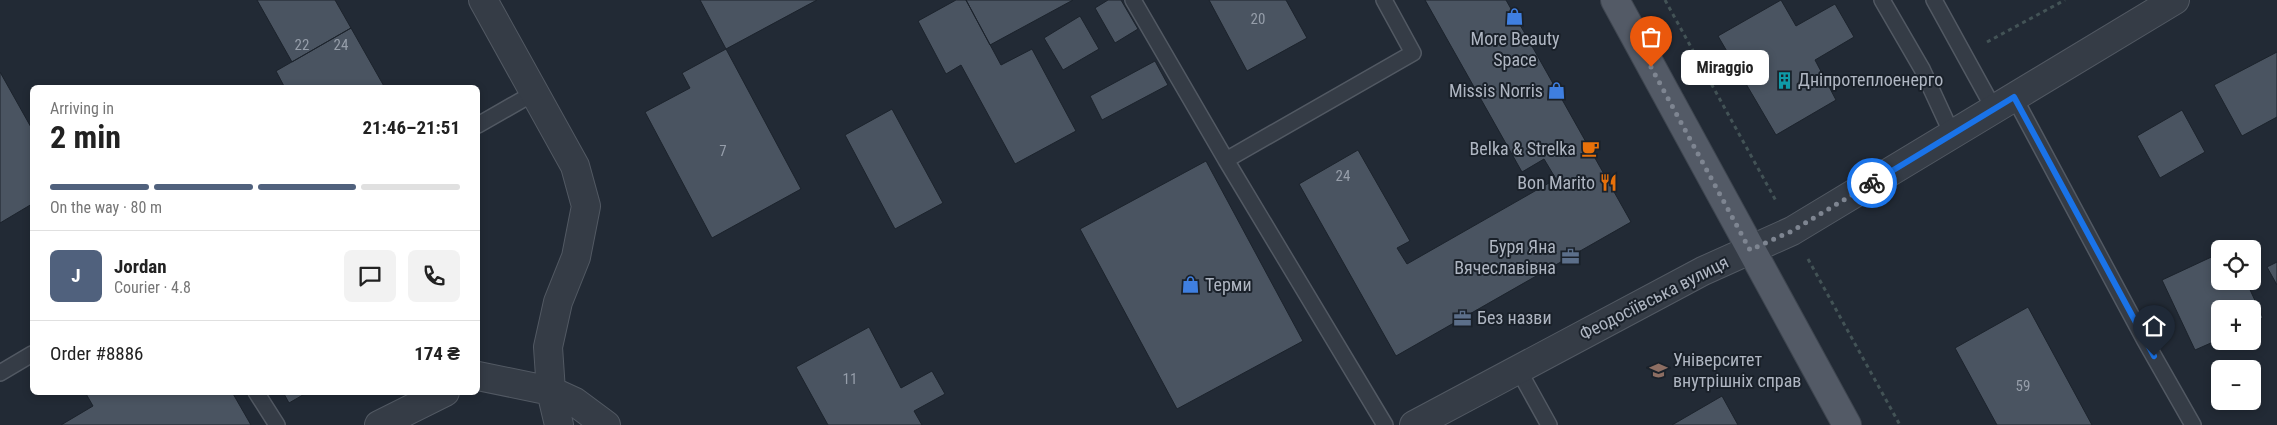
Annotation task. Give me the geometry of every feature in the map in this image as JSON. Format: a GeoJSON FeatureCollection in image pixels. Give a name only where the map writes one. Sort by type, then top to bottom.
{"type":"FeatureCollection","features":[{"type":"Feature","properties":{"kind":"main road"},"geometry":{"type":"LineString","coordinates":[[1615,0],[1847,425]]}},
{"type":"Feature","properties":{"kind":"street"},"geometry":{"type":"LineString","coordinates":[[483,0],[575,166],[586,206],[576,257],[558,302],[548,347],[551,391],[559,425]]}},
{"type":"Feature","properties":{"kind":"street","name":"Феодосіївська вулиця"},"geometry":{"type":"LineString","coordinates":[[1414,425],[1703,271],[1792,231],[2174,0]]}},
{"type":"Feature","properties":{"kind":"street"},"geometry":{"type":"LineString","coordinates":[[480,376],[551,391],[575,402],[606,425]]}},
{"type":"Feature","properties":{"kind":"street"},"geometry":{"type":"LineString","coordinates":[[379,425],[439,395]]}},
{"type":"Feature","properties":{"kind":"lane"},"geometry":{"type":"LineString","coordinates":[[1133,0],[1226,160],[1385,425]]}},
{"type":"Feature","properties":{"kind":"lane"},"geometry":{"type":"LineString","coordinates":[[1226,160],[1413,53],[1384,0]]}},
{"type":"Feature","properties":{"kind":"lane"},"geometry":{"type":"LineString","coordinates":[[1882,0],[1922,68],[1952,134]]}},
{"type":"Feature","properties":{"kind":"lane"},"geometry":{"type":"LineString","coordinates":[[1934,0],[1965,54],[2004,103],[2194,425]]}},
{"type":"Feature","properties":{"kind":"lane"},"geometry":{"type":"LineString","coordinates":[[480,124],[534,92]]}},
{"type":"Feature","properties":{"kind":"lane"},"geometry":{"type":"LineString","coordinates":[[0,374],[30,355]]}},
{"type":"Feature","properties":{"kind":"lane"},"geometry":{"type":"LineString","coordinates":[[1518,369],[1549,425]]}},
{"type":"Feature","properties":{"kind":"lane"},"geometry":{"type":"LineString","coordinates":[[258,395],[277,425]]}},
{"type":"Feature","properties":{"kind":"path"},"geometry":{"type":"LineString","coordinates":[[1965,54],[2065,0]]}},
{"type":"Feature","properties":{"kind":"building"},"geometry":{"type":"Polygon","coordinates":[[[257,0],[335,0],[351,28],[292,62],[257,0]]]}},
{"type":"Feature","properties":{"kind":"building"},"geometry":{"type":"Polygon","coordinates":[[[700,0],[817,0],[726,49],[700,0]]]}},
{"type":"Feature","properties":{"kind":"building"},"geometry":{"type":"Polygon","coordinates":[[[956,0],[966,0],[1001,65],[1032,49],[1076,131],[1015,164],[961,65],[946,74],[918,21],[956,0]]]}},
{"type":"Feature","properties":{"kind":"building"},"geometry":{"type":"Polygon","coordinates":[[[966,0],[1073,0],[990,45],[966,0]]]}},
{"type":"Feature","properties":{"kind":"building"},"geometry":{"type":"Polygon","coordinates":[[[1108,0],[1121,0],[1138,29],[1115,43],[1095,8],[1108,0]]]}},
{"type":"Feature","properties":{"kind":"building"},"geometry":{"type":"Polygon","coordinates":[[[1209,0],[1286,0],[1307,38],[1247,71],[1209,0]]]}},
{"type":"Feature","properties":{"kind":"building"},"geometry":{"type":"Polygon","coordinates":[[[1425,0],[1506,0],[1631,222],[1396,356],[1299,184],[1358,150],[1410,241],[1397,248],[1407,264],[1556,179],[1544,159],[1522,172],[1425,0]]]}},
{"type":"Feature","properties":{"kind":"building","name":"Дніпротеплоенерго"},"geometry":{"type":"Polygon","coordinates":[[[1781,0],[1796,26],[1835,4],[1854,37],[1815,60],[1836,100],[1776,135],[1718,36],[1781,0]]]}},
{"type":"Feature","properties":{"kind":"building"},"geometry":{"type":"Polygon","coordinates":[[[1080,16],[1099,49],[1063,70],[1044,38],[1080,16]]]}},
{"type":"Feature","properties":{"kind":"building"},"geometry":{"type":"Polygon","coordinates":[[[351,28],[383,85],[283,85],[276,71],[351,28]]]}},
{"type":"Feature","properties":{"kind":"building"},"geometry":{"type":"Polygon","coordinates":[[[726,49],[801,189],[712,238],[645,112],[690,88],[682,73],[726,49]]]}},
{"type":"Feature","properties":{"kind":"building"},"geometry":{"type":"Polygon","coordinates":[[[2277,52],[2277,117],[2242,136],[2214,85],[2277,52]]]}},
{"type":"Feature","properties":{"kind":"building"},"geometry":{"type":"Polygon","coordinates":[[[1155,61],[1168,85],[1102,120],[1090,96],[1155,61]]]}},
{"type":"Feature","properties":{"kind":"building"},"geometry":{"type":"Polygon","coordinates":[[[0,72],[30,125],[30,205],[0,223],[0,72]]]}},
{"type":"Feature","properties":{"kind":"building"},"geometry":{"type":"Polygon","coordinates":[[[892,109],[943,203],[895,229],[845,135],[892,109]]]}},
{"type":"Feature","properties":{"kind":"building"},"geometry":{"type":"Polygon","coordinates":[[[2182,110],[2205,152],[2160,178],[2137,136],[2182,110]]]}},
{"type":"Feature","properties":{"kind":"building","name":"Терми"},"geometry":{"type":"Polygon","coordinates":[[[1206,161],[1303,341],[1177,409],[1080,229],[1206,161]]]}},
{"type":"Feature","properties":{"kind":"building"},"geometry":{"type":"Polygon","coordinates":[[[2211,257],[2211,290],[2250,290],[2255,300],[2211,300],[2211,343],[2195,350],[2162,280],[2211,257]]]}},
{"type":"Feature","properties":{"kind":"building"},"geometry":{"type":"Polygon","coordinates":[[[2277,262],[2277,285],[2267,267],[2277,262]]]}},
{"type":"Feature","properties":{"kind":"building"},"geometry":{"type":"Polygon","coordinates":[[[2028,307],[2092,425],[1997,425],[1955,348],[2028,307]]]}},
{"type":"Feature","properties":{"kind":"building"},"geometry":{"type":"Polygon","coordinates":[[[869,327],[901,388],[932,371],[945,394],[914,411],[922,425],[828,425],[796,367],[869,327]]]}},
{"type":"Feature","properties":{"kind":"building"},"geometry":{"type":"Polygon","coordinates":[[[87,395],[234,395],[251,425],[61,425],[93,406],[87,395]]]}},
{"type":"Feature","properties":{"kind":"building"},"geometry":{"type":"Polygon","coordinates":[[[285,395],[303,395],[289,403],[285,395]]]}},
{"type":"Feature","properties":{"kind":"building"},"geometry":{"type":"Polygon","coordinates":[[[1722,396],[1738,425],[1672,425],[1722,396]]]}},
{"type":"Feature","properties":{"kind":"way so far"},"geometry":{"type":"LineString","coordinates":[[1651,67],[1750,250],[1792,231],[1872,183]]}},
{"type":"Feature","properties":{"kind":"place","name":"More Beauty Space"},"geometry":{"type":"Point","coordinates":[1515,16]}},
{"type":"Feature","properties":{"kind":"place","name":"Miraggio"},"geometry":{"type":"Point","coordinates":[1651,67]}},
{"type":"Feature","properties":{"kind":"place","name":"Дніпротеплоенерго"},"geometry":{"type":"Point","coordinates":[1784,80]}},
{"type":"Feature","properties":{"kind":"place","name":"Missis Norris"},"geometry":{"type":"Point","coordinates":[1557,91]}},
{"type":"Feature","properties":{"kind":"place","name":"Belka & Strelka"},"geometry":{"type":"Point","coordinates":[1590,149]}},
{"type":"Feature","properties":{"kind":"place","name":"Bon Marito"},"geometry":{"type":"Point","coordinates":[1609,183]}},
{"type":"Feature","properties":{"kind":"place","name":"Буря Яна Вячеславівна"},"geometry":{"type":"Point","coordinates":[1570,257]}},
{"type":"Feature","properties":{"kind":"place","name":"Терми"},"geometry":{"type":"Point","coordinates":[1191,285]}},
{"type":"Feature","properties":{"kind":"place","name":"Без назви"},"geometry":{"type":"Point","coordinates":[1463,318]}},
{"type":"Feature","properties":{"kind":"place","name":"Університет внутрішніх справ"},"geometry":{"type":"Point","coordinates":[1659,370]}},
{"type":"Feature","properties":{"kind":"route"},"geometry":{"type":"LineString","coordinates":[[1872,183],[2014,97],[2154,356]]}}]}
